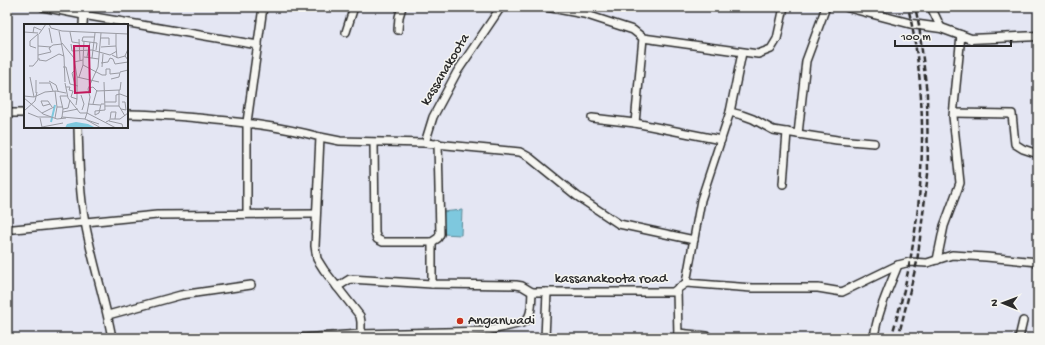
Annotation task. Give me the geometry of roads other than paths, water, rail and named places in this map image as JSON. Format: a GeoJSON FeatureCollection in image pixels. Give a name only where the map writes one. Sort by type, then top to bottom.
{"type":"FeatureCollection","features":[{"type":"Feature","properties":{"kind":"street"},"geometry":{"type":"LineString","coordinates":[[43,7],[258,45]]}},
{"type":"Feature","properties":{"kind":"street"},"geometry":{"type":"LineString","coordinates":[[83,24],[84,7]]}},
{"type":"Feature","properties":{"kind":"street"},"geometry":{"type":"LineString","coordinates":[[247,214],[247,122],[263,7]]}},
{"type":"Feature","properties":{"kind":"street"},"geometry":{"type":"LineString","coordinates":[[346,32],[354,7]]}},
{"type":"Feature","properties":{"kind":"street"},"geometry":{"type":"LineString","coordinates":[[398,30],[399,17],[402,7]]}},
{"type":"Feature","properties":{"kind":"street","name":"kassanakoota"},"geometry":{"type":"LineString","coordinates":[[425,142],[433,117],[457,72],[502,7]]}},
{"type":"Feature","properties":{"kind":"street"},"geometry":{"type":"LineString","coordinates":[[546,7],[584,14],[633,30],[643,38],[742,53],[758,54],[771,49],[777,39],[784,7]]}},
{"type":"Feature","properties":{"kind":"street"},"geometry":{"type":"LineString","coordinates":[[798,134],[806,62],[826,7]]}},
{"type":"Feature","properties":{"kind":"street"},"geometry":{"type":"LineString","coordinates":[[847,7],[912,24],[940,28],[971,39],[1038,36]]}},
{"type":"Feature","properties":{"kind":"street"},"geometry":{"type":"LineString","coordinates":[[931,7],[940,28]]}},
{"type":"Feature","properties":{"kind":"street"},"geometry":{"type":"LineString","coordinates":[[937,260],[944,226],[960,183],[956,152],[954,113],[961,35]]}},
{"type":"Feature","properties":{"kind":"street"},"geometry":{"type":"LineString","coordinates":[[635,123],[643,38]]}},
{"type":"Feature","properties":{"kind":"street","name":"kassanakoota road"},"geometry":{"type":"LineString","coordinates":[[532,292],[673,292],[686,283],[700,200],[730,112],[742,53]]}},
{"type":"Feature","properties":{"kind":"street"},"geometry":{"type":"LineString","coordinates":[[730,112],[742,115],[773,130],[836,140],[874,143]]}},
{"type":"Feature","properties":{"kind":"street"},"geometry":{"type":"LineString","coordinates":[[7,113],[24,113]]}},
{"type":"Feature","properties":{"kind":"street"},"geometry":{"type":"LineString","coordinates":[[954,113],[1012,114],[1015,144],[1038,154]]}},
{"type":"Feature","properties":{"kind":"street"},"geometry":{"type":"LineString","coordinates":[[128,114],[247,122],[296,130],[340,141],[374,143],[425,142],[520,152],[529,157],[577,196],[619,224],[694,240]]}},
{"type":"Feature","properties":{"kind":"street"},"geometry":{"type":"LineString","coordinates":[[592,118],[635,123],[721,140]]}},
{"type":"Feature","properties":{"kind":"street"},"geometry":{"type":"LineString","coordinates":[[78,128],[80,180],[85,221],[108,314],[112,338]]}},
{"type":"Feature","properties":{"kind":"street"},"geometry":{"type":"LineString","coordinates":[[783,184],[787,132]]}},
{"type":"Feature","properties":{"kind":"street"},"geometry":{"type":"LineString","coordinates":[[320,137],[315,246],[318,259],[324,270],[360,316],[361,334]]}},
{"type":"Feature","properties":{"kind":"street"},"geometry":{"type":"LineString","coordinates":[[374,143],[374,233],[377,238],[383,242],[432,242],[438,238],[440,234],[438,143]]}},
{"type":"Feature","properties":{"kind":"street"},"geometry":{"type":"LineString","coordinates":[[7,228],[14,229],[157,215],[316,214]]}},
{"type":"Feature","properties":{"kind":"street"},"geometry":{"type":"LineString","coordinates":[[432,242],[432,284]]}},
{"type":"Feature","properties":{"kind":"street"},"geometry":{"type":"LineString","coordinates":[[686,283],[752,288],[818,288],[842,292],[898,265],[910,262],[927,263],[952,255],[1038,262]]}},
{"type":"Feature","properties":{"kind":"street"},"geometry":{"type":"LineString","coordinates":[[874,338],[883,303],[898,265]]}},
{"type":"Feature","properties":{"kind":"street"},"geometry":{"type":"LineString","coordinates":[[301,338],[321,338],[361,334],[487,335],[527,321],[530,315],[532,292],[522,286],[516,285],[432,284],[350,279],[337,287]]}},
{"type":"Feature","properties":{"kind":"street"},"geometry":{"type":"LineString","coordinates":[[108,314],[181,294],[251,285]]}},
{"type":"Feature","properties":{"kind":"street"},"geometry":{"type":"LineString","coordinates":[[677,289],[678,335],[707,336],[707,338]]}},
{"type":"Feature","properties":{"kind":"street"},"geometry":{"type":"LineString","coordinates":[[545,338],[547,292]]}},
{"type":"Feature","properties":{"kind":"street"},"geometry":{"type":"LineString","coordinates":[[1019,338],[1023,321]]}},
{"type":"Feature","properties":{"kind":"street"},"geometry":{"type":"LineString","coordinates":[[850,338],[860,338]]}},
{"type":"Feature","properties":{"kind":"water"},"geometry":{"type":"Polygon","coordinates":[[[462,210],[461,235],[443,234],[442,212],[462,210]]]}},
{"type":"Feature","properties":{"kind":"railway"},"geometry":{"type":"LineString","coordinates":[[891,338],[911,257],[921,174],[922,131],[920,89],[916,48],[908,7]]}},
{"type":"Feature","properties":{"kind":"railway"},"geometry":{"type":"LineString","coordinates":[[898,338],[917,262],[928,174],[927,94],[919,25],[915,7]]}},
{"type":"Feature","properties":{"kind":"place","name":"Anganwadi"},"geometry":{"type":"Point","coordinates":[460,321]}}]}
